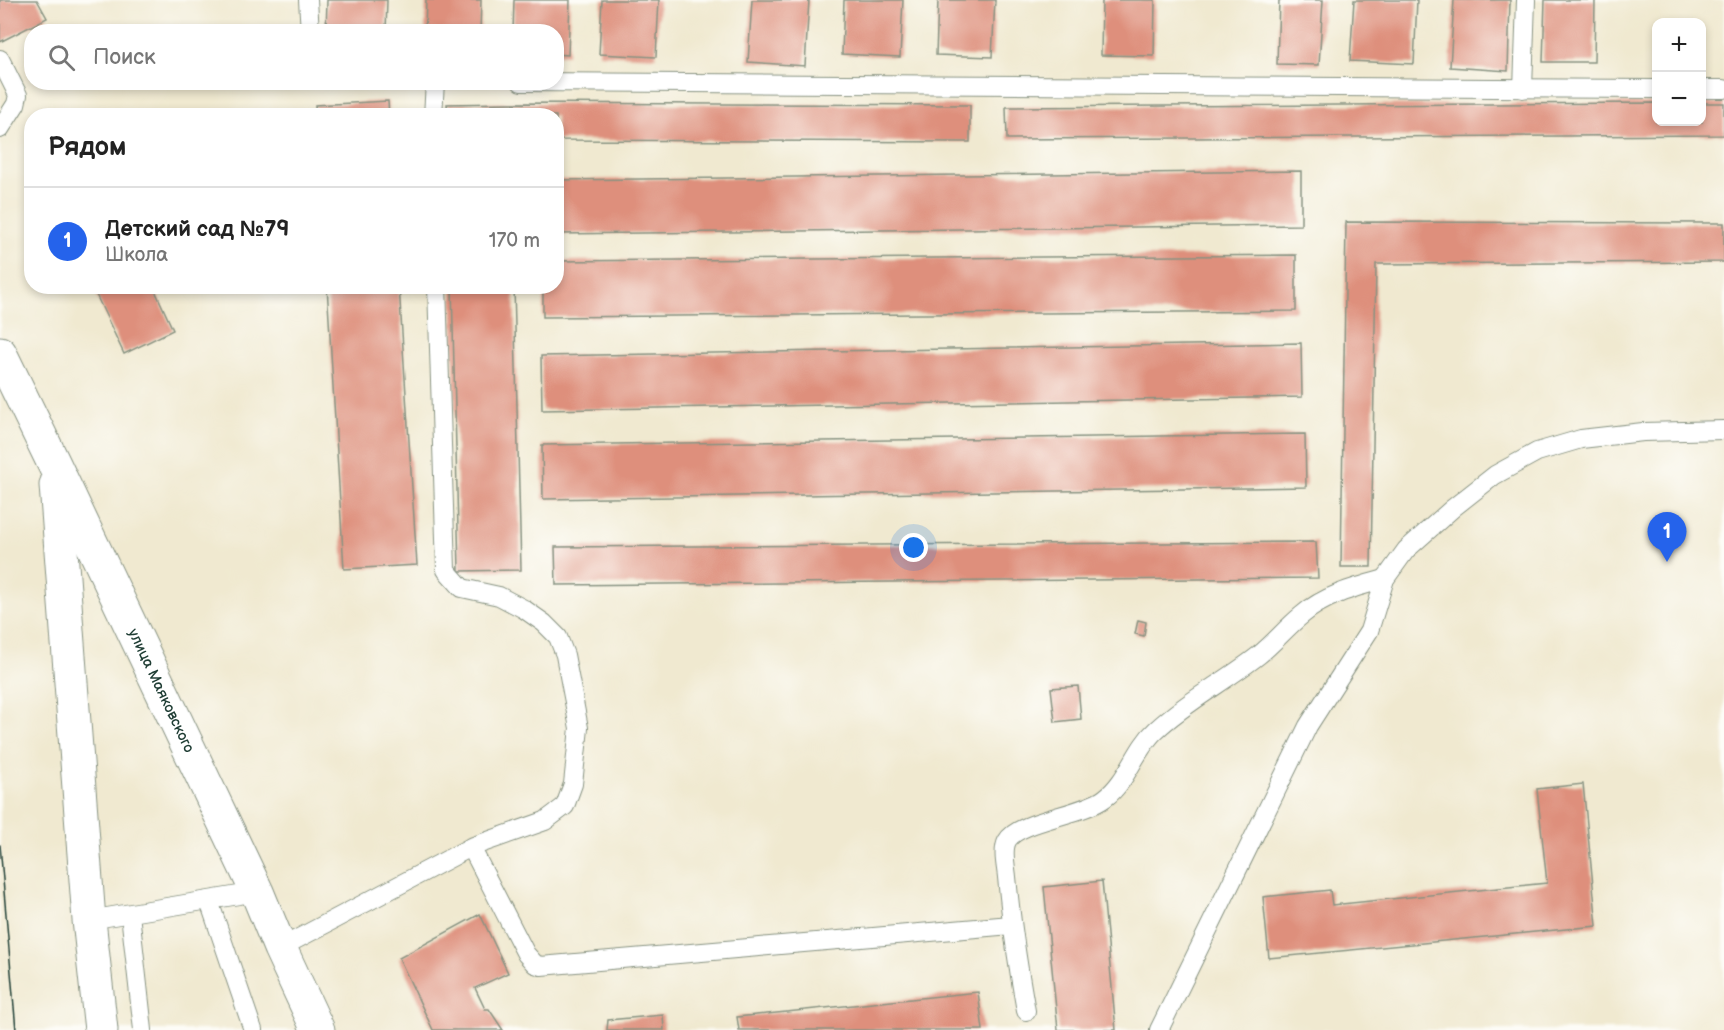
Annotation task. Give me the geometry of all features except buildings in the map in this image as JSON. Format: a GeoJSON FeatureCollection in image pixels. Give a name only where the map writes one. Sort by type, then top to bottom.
{"type":"FeatureCollection","features":[{"type":"Feature","properties":{"kind":"main road","name":"улица Маяковского"},"geometry":{"type":"LineString","coordinates":[[0,353],[257,892],[318,1030]]}},
{"type":"Feature","properties":{"kind":"main road"},"geometry":{"type":"LineString","coordinates":[[54,464],[89,920],[101,1030]]}},
{"type":"Feature","properties":{"kind":"lane"},"geometry":{"type":"LineString","coordinates":[[308,0],[310,24]]}},
{"type":"Feature","properties":{"kind":"lane"},"geometry":{"type":"LineString","coordinates":[[1523,89],[1526,0]]}},
{"type":"Feature","properties":{"kind":"lane"},"geometry":{"type":"LineString","coordinates":[[0,59],[18,95],[16,104],[0,129]]}},
{"type":"Feature","properties":{"kind":"lane"},"geometry":{"type":"LineString","coordinates":[[564,82],[1652,89]]}},
{"type":"Feature","properties":{"kind":"lane"},"geometry":{"type":"LineString","coordinates":[[1706,89],[1724,89]]}},
{"type":"Feature","properties":{"kind":"lane"},"geometry":{"type":"LineString","coordinates":[[434,108],[435,90]]}},
{"type":"Feature","properties":{"kind":"lane"},"geometry":{"type":"LineString","coordinates":[[280,948],[471,847],[545,821],[565,806],[573,784],[579,728],[566,656],[558,636],[544,622],[507,600],[462,588],[446,570],[437,294]]}},
{"type":"Feature","properties":{"kind":"lane"},"geometry":{"type":"LineString","coordinates":[[1159,1030],[1308,726],[1369,631],[1384,579],[1406,550],[1453,508],[1495,475],[1537,452],[1591,437],[1643,432],[1724,430]]}},
{"type":"Feature","properties":{"kind":"lane"},"geometry":{"type":"LineString","coordinates":[[1026,1011],[1011,925],[1005,852],[1005,845],[1013,833],[1093,806],[1107,797],[1120,782],[1135,756],[1155,730],[1260,654],[1304,613],[1340,592],[1384,579]]}},
{"type":"Feature","properties":{"kind":"lane"},"geometry":{"type":"LineString","coordinates":[[471,847],[526,954],[535,964],[541,966],[1011,925]]}},
{"type":"Feature","properties":{"kind":"lane"},"geometry":{"type":"LineString","coordinates":[[89,920],[257,892]]}},
{"type":"Feature","properties":{"kind":"lane"},"geometry":{"type":"LineString","coordinates":[[209,901],[253,1030]]}},
{"type":"Feature","properties":{"kind":"lane"},"geometry":{"type":"LineString","coordinates":[[130,914],[143,1030]]}},
{"type":"Feature","properties":{"kind":"tram line"},"geometry":{"type":"LineString","coordinates":[[0,845],[16,1030]]}},
{"type":"Feature","properties":{"kind":"place","name":"Детский сад №79"},"geometry":{"type":"Point","coordinates":[1667,562]}}]}
